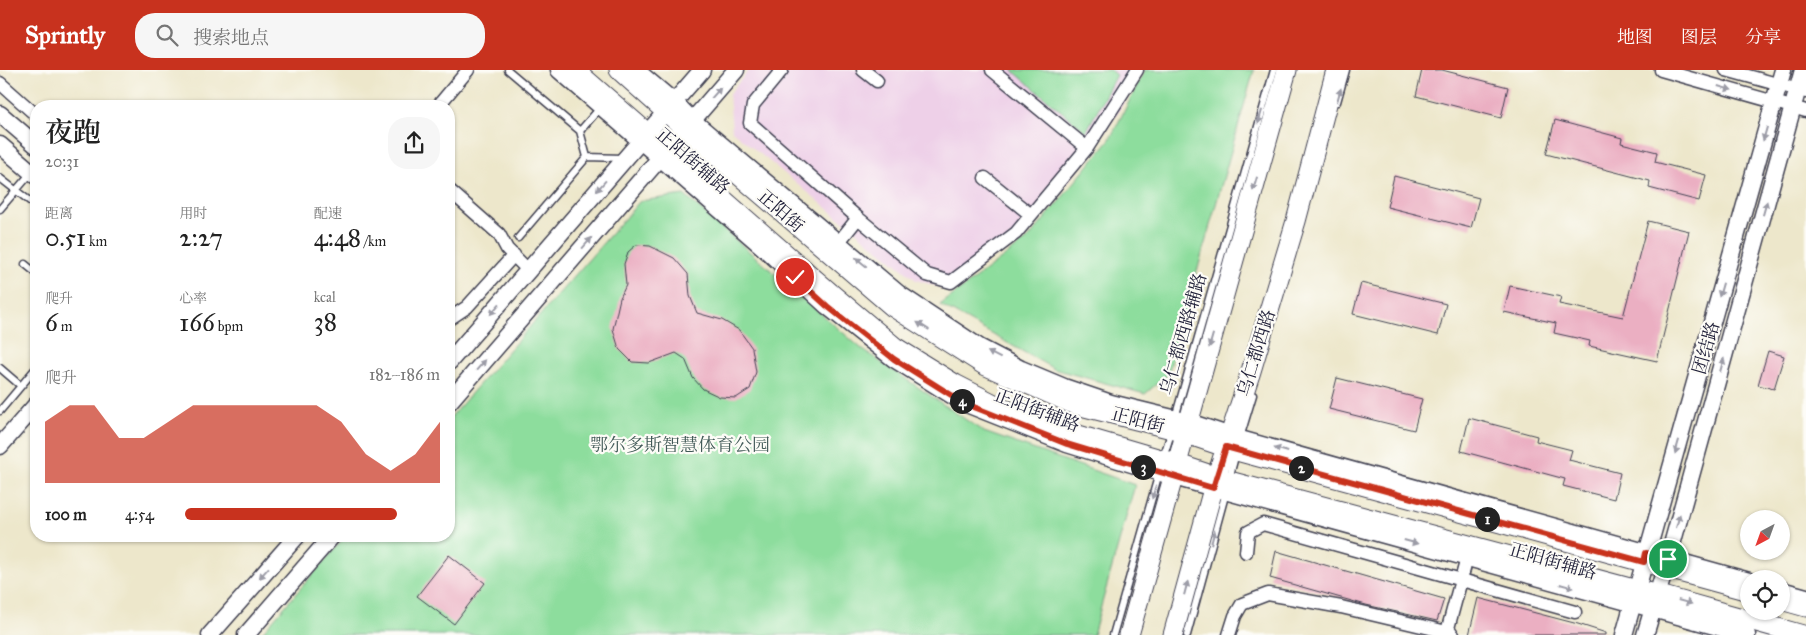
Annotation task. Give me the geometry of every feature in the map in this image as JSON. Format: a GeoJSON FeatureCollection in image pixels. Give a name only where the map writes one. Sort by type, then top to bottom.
{"type":"FeatureCollection","features":[{"type":"Feature","properties":{"kind":"main road"},"geometry":{"type":"LineString","coordinates":[[576,70],[663,155],[895,347],[955,384],[1004,409],[1221,485],[1635,597],[1803,635]]}},
{"type":"Feature","properties":{"kind":"main road","name":"正阳街"},"geometry":{"type":"LineString","coordinates":[[619,70],[670,107],[893,307],[984,365],[1073,404],[1180,426],[1233,443],[1666,564],[1740,588]]}},
{"type":"Feature","properties":{"kind":"main road"},"geometry":{"type":"LineString","coordinates":[[1129,635],[1180,426],[1287,70]]}},
{"type":"Feature","properties":{"kind":"main road","name":"乌仁都西路"},"geometry":{"type":"LineString","coordinates":[[1173,635],[1221,485],[1296,221],[1336,70]]}},
{"type":"Feature","properties":{"kind":"main road"},"geometry":{"type":"LineString","coordinates":[[1790,603],[1806,607]]}},
{"type":"Feature","properties":{"kind":"street"},"geometry":{"type":"LineString","coordinates":[[443,100],[468,70]]}},
{"type":"Feature","properties":{"kind":"street","name":"正阳街辅路"},"geometry":{"type":"LineString","coordinates":[[559,70],[601,107],[644,137]]}},
{"type":"Feature","properties":{"kind":"street","name":"正阳街辅路"},"geometry":{"type":"LineString","coordinates":[[636,70],[670,107]]}},
{"type":"Feature","properties":{"kind":"street"},"geometry":{"type":"LineString","coordinates":[[455,355],[702,70]]}},
{"type":"Feature","properties":{"kind":"street"},"geometry":{"type":"LineString","coordinates":[[455,395],[736,70]]}},
{"type":"Feature","properties":{"kind":"street"},"geometry":{"type":"LineString","coordinates":[[782,70],[753,105],[750,123],[858,218],[927,275],[951,282],[1016,233],[1087,148],[1137,70]]}},
{"type":"Feature","properties":{"kind":"street"},"geometry":{"type":"LineString","coordinates":[[863,70],[877,81]]}},
{"type":"Feature","properties":{"kind":"street"},"geometry":{"type":"LineString","coordinates":[[992,70],[1087,148]]}},
{"type":"Feature","properties":{"kind":"street"},"geometry":{"type":"LineString","coordinates":[[1661,70],[1800,109]]}},
{"type":"Feature","properties":{"kind":"street"},"geometry":{"type":"LineString","coordinates":[[1726,70],[1781,77],[1802,90]]}},
{"type":"Feature","properties":{"kind":"street","name":"团结路"},"geometry":{"type":"LineString","coordinates":[[1644,635],[1800,109],[1803,70]]}},
{"type":"Feature","properties":{"kind":"street"},"geometry":{"type":"LineString","coordinates":[[1624,635],[1781,77]]}},
{"type":"Feature","properties":{"kind":"street"},"geometry":{"type":"LineString","coordinates":[[0,83],[30,110]]}},
{"type":"Feature","properties":{"kind":"street"},"geometry":{"type":"LineString","coordinates":[[0,114],[30,140]]}},
{"type":"Feature","properties":{"kind":"street","name":"正阳街辅路"},"geometry":{"type":"LineString","coordinates":[[689,125],[838,243],[898,294],[978,347],[1021,369],[1064,387],[1180,426]]}},
{"type":"Feature","properties":{"kind":"street"},"geometry":{"type":"LineString","coordinates":[[0,145],[30,171]]}},
{"type":"Feature","properties":{"kind":"street"},"geometry":{"type":"LineString","coordinates":[[984,178],[1031,215]]}},
{"type":"Feature","properties":{"kind":"street"},"geometry":{"type":"LineString","coordinates":[[455,195],[499,234],[506,249],[528,270]]}},
{"type":"Feature","properties":{"kind":"street"},"geometry":{"type":"LineString","coordinates":[[838,243],[858,218]]}},
{"type":"Feature","properties":{"kind":"street"},"geometry":{"type":"LineString","coordinates":[[455,315],[467,307],[514,256]]}},
{"type":"Feature","properties":{"kind":"street"},"geometry":{"type":"LineString","coordinates":[[0,446],[30,412]]}},
{"type":"Feature","properties":{"kind":"street","name":"正阳街辅路"},"geometry":{"type":"LineString","coordinates":[[1221,485],[1468,558],[1635,597]]}},
{"type":"Feature","properties":{"kind":"street"},"geometry":{"type":"LineString","coordinates":[[1246,552],[1248,532],[1263,524],[1575,612]]}},
{"type":"Feature","properties":{"kind":"street"},"geometry":{"type":"LineString","coordinates":[[210,635],[291,542]]}},
{"type":"Feature","properties":{"kind":"street"},"geometry":{"type":"LineString","coordinates":[[246,635],[327,542]]}},
{"type":"Feature","properties":{"kind":"street"},"geometry":{"type":"LineString","coordinates":[[1452,634],[1448,628],[1468,558]]}},
{"type":"Feature","properties":{"kind":"street"},"geometry":{"type":"LineString","coordinates":[[1666,564],[1740,579]]}},
{"type":"Feature","properties":{"kind":"street"},"geometry":{"type":"LineString","coordinates":[[1790,593],[1806,597]]}},
{"type":"Feature","properties":{"kind":"street"},"geometry":{"type":"LineString","coordinates":[[1229,635],[1235,616],[1242,604],[1268,594],[1341,607],[1452,634]]}},
{"type":"Feature","properties":{"kind":"street"},"geometry":{"type":"LineString","coordinates":[[1654,601],[1747,635]]}},
{"type":"Feature","properties":{"kind":"lane"},"geometry":{"type":"LineString","coordinates":[[508,70],[580,131],[587,157]]}},
{"type":"Feature","properties":{"kind":"lane","name":"乌仁都西路辅路"},"geometry":{"type":"LineString","coordinates":[[1180,426],[1274,70]]}},
{"type":"Feature","properties":{"kind":"lane"},"geometry":{"type":"LineString","coordinates":[[1335,108],[1346,70]]}},
{"type":"Feature","properties":{"kind":"lane"},"geometry":{"type":"LineString","coordinates":[[580,131],[601,107]]}},
{"type":"Feature","properties":{"kind":"lane"},"geometry":{"type":"LineString","coordinates":[[587,157],[626,158]]}},
{"type":"Feature","properties":{"kind":"lane"},"geometry":{"type":"LineString","coordinates":[[518,238],[587,157]]}},
{"type":"Feature","properties":{"kind":"lane"},"geometry":{"type":"LineString","coordinates":[[0,209],[15,190],[30,177]]}},
{"type":"Feature","properties":{"kind":"lane"},"geometry":{"type":"LineString","coordinates":[[0,178],[30,201]]}},
{"type":"Feature","properties":{"kind":"lane"},"geometry":{"type":"LineString","coordinates":[[1278,306],[1314,184]]}},
{"type":"Feature","properties":{"kind":"lane"},"geometry":{"type":"LineString","coordinates":[[25,264],[30,268]]}},
{"type":"Feature","properties":{"kind":"lane"},"geometry":{"type":"LineString","coordinates":[[0,368],[21,386]]}},
{"type":"Feature","properties":{"kind":"lane"},"geometry":{"type":"LineString","coordinates":[[0,411],[30,375]]}},
{"type":"Feature","properties":{"kind":"lane"},"geometry":{"type":"LineString","coordinates":[[1233,443],[1254,392]]}},
{"type":"Feature","properties":{"kind":"lane"},"geometry":{"type":"LineString","coordinates":[[1113,635],[1169,468]]}},
{"type":"Feature","properties":{"kind":"lane"},"geometry":{"type":"LineString","coordinates":[[1186,635],[1221,485]]}},
{"type":"Feature","properties":{"kind":"shaded area"},"geometry":{"type":"Polygon","coordinates":[[[749,70],[1143,70],[1115,117],[1075,173],[1024,236],[946,289],[916,280],[732,131],[729,94],[749,70]]]}},
{"type":"Feature","properties":{"kind":"green space"},"geometry":{"type":"Polygon","coordinates":[[[1012,70],[1110,70],[1116,75],[1086,132],[1012,70]]]}},
{"type":"Feature","properties":{"kind":"green space"},"geometry":{"type":"Polygon","coordinates":[[[1145,70],[1254,70],[1168,374],[1145,394],[1054,369],[940,305],[1029,238],[1110,139],[1145,70]]]}},
{"type":"Feature","properties":{"kind":"green space","name":"鄂尔多斯智慧体育公园"},"geometry":{"type":"Polygon","coordinates":[[[684,195],[863,350],[984,432],[1135,485],[1093,635],[260,635],[341,542],[455,542],[455,412],[640,201],[684,195]]]}},
{"type":"Feature","properties":{"kind":"building"},"geometry":{"type":"Polygon","coordinates":[[[1422,70],[1442,70],[1508,87],[1501,118],[1416,96],[1422,70]]]}},
{"type":"Feature","properties":{"kind":"building"},"geometry":{"type":"Polygon","coordinates":[[[1555,120],[1622,138],[1621,143],[1657,152],[1655,162],[1706,175],[1699,201],[1649,188],[1650,181],[1546,154],[1555,120]]]}},
{"type":"Feature","properties":{"kind":"building"},"geometry":{"type":"Polygon","coordinates":[[[1394,176],[1479,198],[1471,228],[1387,207],[1394,176]]]}},
{"type":"Feature","properties":{"kind":"building"},"geometry":{"type":"Polygon","coordinates":[[[1648,221],[1689,231],[1657,361],[1589,346],[1590,341],[1554,333],[1556,323],[1504,312],[1510,286],[1561,297],[1559,304],[1623,317],[1648,221]]]}},
{"type":"Feature","properties":{"kind":"building"},"geometry":{"type":"Polygon","coordinates":[[[636,245],[650,246],[674,258],[688,274],[690,296],[697,313],[722,320],[739,330],[752,348],[756,372],[750,389],[736,398],[720,397],[703,389],[693,378],[685,359],[676,353],[649,363],[632,362],[619,349],[613,329],[620,298],[626,285],[624,264],[628,252],[636,245]]]}},
{"type":"Feature","properties":{"kind":"building"},"geometry":{"type":"Polygon","coordinates":[[[1361,283],[1446,304],[1438,335],[1353,314],[1361,283]]]}},
{"type":"Feature","properties":{"kind":"building"},"geometry":{"type":"Polygon","coordinates":[[[1768,351],[1784,356],[1774,389],[1758,385],[1768,351]]]}},
{"type":"Feature","properties":{"kind":"building"},"geometry":{"type":"Polygon","coordinates":[[[1337,378],[1422,399],[1414,430],[1329,409],[1337,378]]]}},
{"type":"Feature","properties":{"kind":"building"},"geometry":{"type":"Polygon","coordinates":[[[1469,418],[1537,436],[1536,441],[1572,450],[1569,460],[1620,473],[1614,499],[1563,486],[1565,479],[1461,451],[1469,418]]]}},
{"type":"Feature","properties":{"kind":"building"},"geometry":{"type":"Polygon","coordinates":[[[1276,551],[1444,599],[1437,621],[1366,605],[1270,578],[1276,551]]]}},
{"type":"Feature","properties":{"kind":"building"},"geometry":{"type":"Polygon","coordinates":[[[449,555],[485,583],[454,624],[417,596],[449,555]]]}},
{"type":"Feature","properties":{"kind":"building"},"geometry":{"type":"Polygon","coordinates":[[[1478,598],[1578,624],[1606,633],[1606,635],[1469,635],[1478,598]]]}},
{"type":"Feature","properties":{"kind":"route"},"geometry":{"type":"LineString","coordinates":[[795,277],[827,306],[894,359],[964,403],[1067,444],[1213,488],[1226,447],[1644,562],[1646,553],[1668,559]]}}]}
